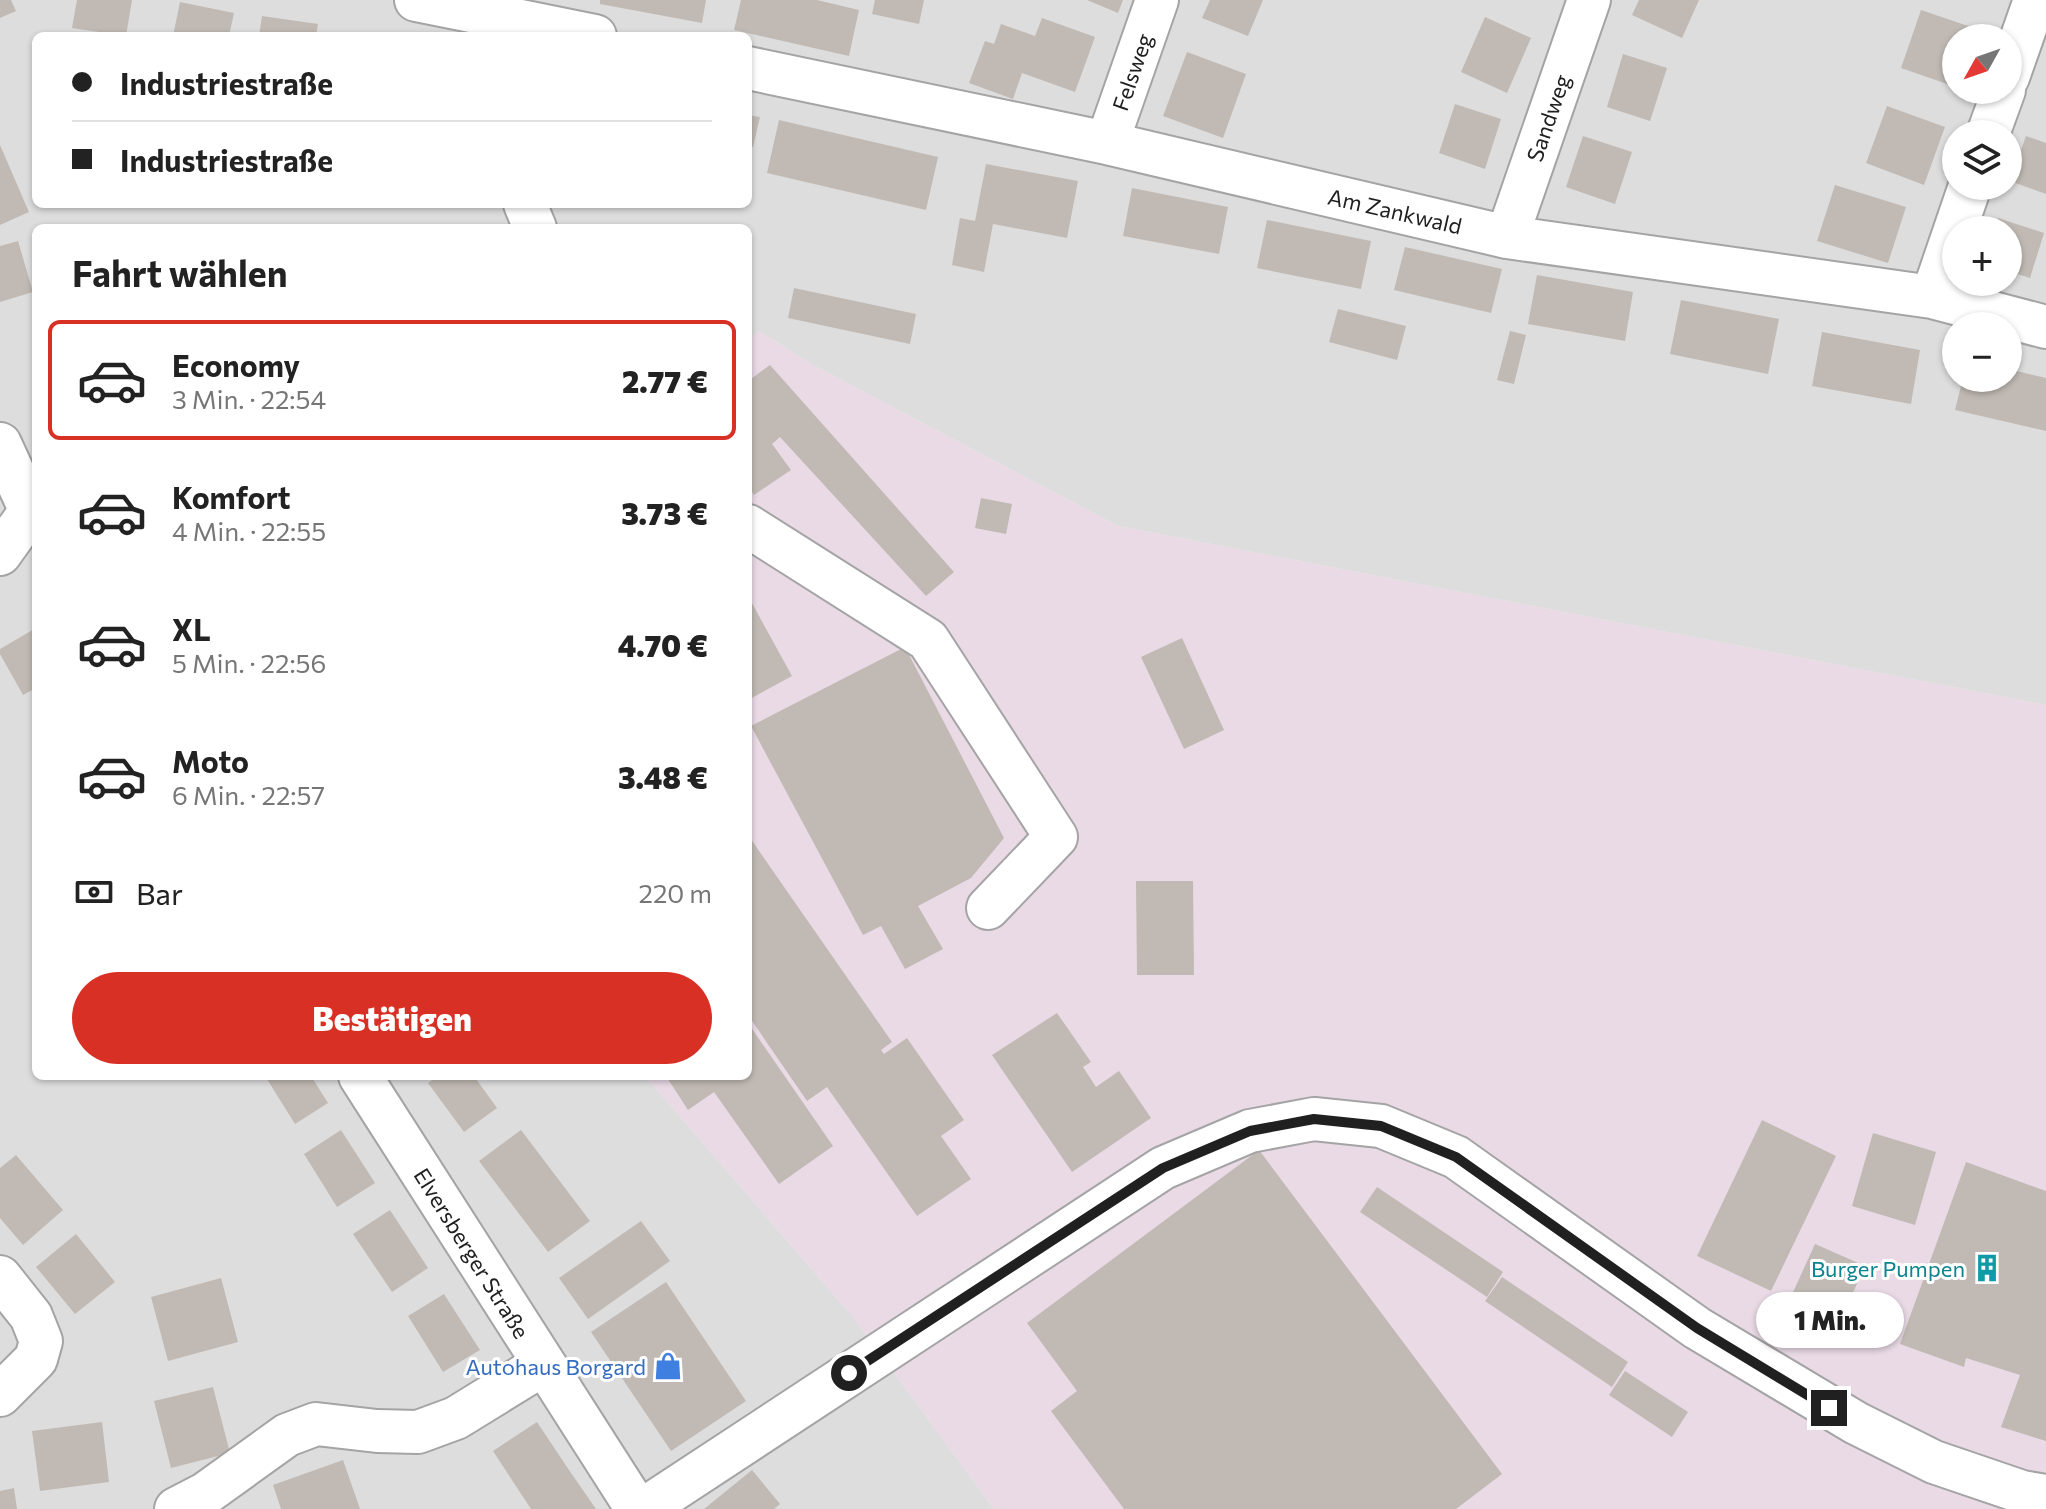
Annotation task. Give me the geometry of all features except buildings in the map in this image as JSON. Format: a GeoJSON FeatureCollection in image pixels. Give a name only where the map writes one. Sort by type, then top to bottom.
{"type":"FeatureCollection","features":[{"type":"Feature","properties":{"kind":"street"},"geometry":{"type":"LineString","coordinates":[[416,0],[461,22],[557,32]]}},
{"type":"Feature","properties":{"kind":"street","name":"Felsweg"},"geometry":{"type":"LineString","coordinates":[[1107,143],[1157,0]]}},
{"type":"Feature","properties":{"kind":"street","name":"Sandweg"},"geometry":{"type":"LineString","coordinates":[[1507,237],[1589,0]]}},
{"type":"Feature","properties":{"kind":"street"},"geometry":{"type":"LineString","coordinates":[[2022,37],[2035,0]]}},
{"type":"Feature","properties":{"kind":"street","name":"Am Zankwald"},"geometry":{"type":"LineString","coordinates":[[752,69],[1107,143],[1507,237],[1932,297],[2046,327]]}},
{"type":"Feature","properties":{"kind":"street"},"geometry":{"type":"LineString","coordinates":[[1932,297],[1965,200]]}},
{"type":"Feature","properties":{"kind":"street"},"geometry":{"type":"LineString","coordinates":[[0,444],[32,515]]}},
{"type":"Feature","properties":{"kind":"street"},"geometry":{"type":"LineString","coordinates":[[0,554],[32,518]]}},
{"type":"Feature","properties":{"kind":"street"},"geometry":{"type":"LineString","coordinates":[[752,529],[928,640],[1056,837],[988,908]]}},
{"type":"Feature","properties":{"kind":"street","name":"Elversberger Straße"},"geometry":{"type":"LineString","coordinates":[[363,1080],[542,1365],[637,1509]]}},
{"type":"Feature","properties":{"kind":"street"},"geometry":{"type":"LineString","coordinates":[[644,1509],[1163,1168],[1250,1131],[1314,1119],[1381,1126],[1456,1157],[1697,1328],[1856,1423],[1934,1462],[2022,1492],[2046,1496]]}},
{"type":"Feature","properties":{"kind":"street"},"geometry":{"type":"LineString","coordinates":[[0,1277],[31,1316],[41,1341],[36,1359],[0,1395]]}},
{"type":"Feature","properties":{"kind":"street"},"geometry":{"type":"LineString","coordinates":[[176,1509],[205,1494],[287,1435],[316,1424],[418,1432],[456,1418],[542,1365]]}},
{"type":"Feature","properties":{"kind":"shaded area"},"geometry":{"type":"Polygon","coordinates":[[[0,0],[2046,0],[2046,705],[1118,526],[813,365],[759,331],[752,336],[752,224],[32,224],[32,1080],[648,1080],[854,1318],[994,1509],[0,1509],[0,0]]]}},
{"type":"Feature","properties":{"kind":"shaded area"},"geometry":{"type":"Polygon","coordinates":[[[759,331],[813,365],[1118,526],[2046,705],[2046,1509],[994,1509],[854,1318],[648,1080],[752,1080],[752,336],[759,331]]]}},
{"type":"Feature","properties":{"kind":"place","name":"Burger Pumpen"},"geometry":{"type":"Point","coordinates":[1987,1268]}},
{"type":"Feature","properties":{"kind":"place","name":"Autohaus Borgard"},"geometry":{"type":"Point","coordinates":[668,1366]}},
{"type":"Feature","properties":{"kind":"route"},"geometry":{"type":"LineString","coordinates":[[849,1373],[1163,1168],[1250,1131],[1314,1119],[1381,1126],[1456,1157],[1697,1328],[1829,1408]]}}]}
